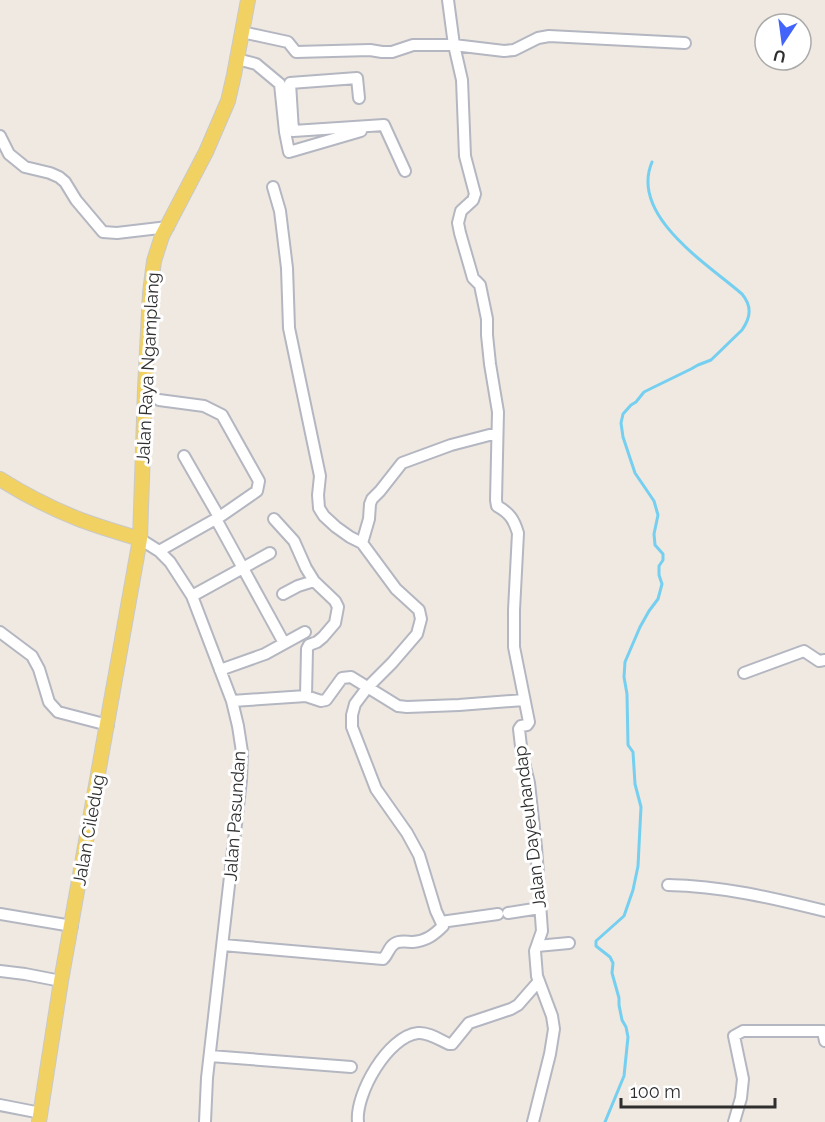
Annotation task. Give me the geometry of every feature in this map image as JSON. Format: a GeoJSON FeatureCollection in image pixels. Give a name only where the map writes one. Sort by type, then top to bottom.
{"type":"FeatureCollection","features":[{"type":"Feature","properties":{"kind":"main road","name":"Jalan Raya Ngamplang"},"geometry":{"type":"LineString","coordinates":[[140,539],[145,389],[154,261],[157,249],[206,152],[228,101],[248,0]]}},
{"type":"Feature","properties":{"kind":"main road"},"geometry":{"type":"LineString","coordinates":[[0,479],[59,511],[140,539]]}},
{"type":"Feature","properties":{"kind":"main road","name":"Jalan Ciledug"},"geometry":{"type":"LineString","coordinates":[[40,1117],[61,981],[140,539]]}},
{"type":"Feature","properties":{"kind":"street","name":"Jalan Dayeuhandap"},"geometry":{"type":"LineString","coordinates":[[448,0],[462,81],[465,156],[475,194],[473,200],[461,211],[458,223],[472,278],[480,287],[487,320],[490,364],[498,412],[497,506],[510,514],[515,521],[518,533],[514,646],[528,724],[520,726],[519,729],[529,783],[536,847],[542,930],[536,948],[538,979],[552,1016],[554,1029],[533,1122]]}},
{"type":"Feature","properties":{"kind":"street"},"geometry":{"type":"LineString","coordinates":[[242,32],[288,42],[296,52],[370,50],[392,52],[413,45],[454,45],[504,51],[514,50],[538,38],[549,36],[685,43]]}},
{"type":"Feature","properties":{"kind":"street"},"geometry":{"type":"LineString","coordinates":[[237,59],[256,64],[285,84],[357,78],[359,98]]}},
{"type":"Feature","properties":{"kind":"street"},"geometry":{"type":"LineString","coordinates":[[285,84],[289,152],[384,125]]}},
{"type":"Feature","properties":{"kind":"street"},"geometry":{"type":"LineString","coordinates":[[289,132],[384,125]]}},
{"type":"Feature","properties":{"kind":"street"},"geometry":{"type":"LineString","coordinates":[[384,125],[405,171]]}},
{"type":"Feature","properties":{"kind":"street"},"geometry":{"type":"LineString","coordinates":[[0,136],[9,154],[25,167],[50,173],[65,182],[76,200],[103,232],[117,233],[168,227]]}},
{"type":"Feature","properties":{"kind":"street"},"geometry":{"type":"LineString","coordinates":[[223,945],[382,960],[395,943],[426,940],[443,926],[436,911],[419,855],[407,833],[376,789],[352,727],[352,715],[363,684],[392,663],[417,634],[421,615],[419,610],[396,589],[362,543],[336,527],[319,508],[320,476],[289,328],[287,268],[280,211],[273,187]]}},
{"type":"Feature","properties":{"kind":"street"},"geometry":{"type":"LineString","coordinates":[[159,400],[204,406],[222,415],[259,481],[257,491],[217,518],[159,551]]}},
{"type":"Feature","properties":{"kind":"street"},"geometry":{"type":"LineString","coordinates":[[362,543],[372,499],[402,463],[451,445],[497,433]]}},
{"type":"Feature","properties":{"kind":"street"},"geometry":{"type":"LineString","coordinates":[[184,456],[284,643]]}},
{"type":"Feature","properties":{"kind":"street"},"geometry":{"type":"LineString","coordinates":[[274,519],[294,541],[314,580],[338,607],[335,623],[323,637],[308,647],[306,696]]}},
{"type":"Feature","properties":{"kind":"street","name":"Jalan Pasundan"},"geometry":{"type":"LineString","coordinates":[[140,539],[159,551],[171,563],[192,596],[232,701],[242,752],[205,1122]]}},
{"type":"Feature","properties":{"kind":"street"},"geometry":{"type":"LineString","coordinates":[[192,596],[270,553]]}},
{"type":"Feature","properties":{"kind":"street"},"geometry":{"type":"LineString","coordinates":[[283,594],[314,580]]}},
{"type":"Feature","properties":{"kind":"street"},"geometry":{"type":"LineString","coordinates":[[0,632],[33,656],[49,702],[58,712],[108,725]]}},
{"type":"Feature","properties":{"kind":"street"},"geometry":{"type":"LineString","coordinates":[[220,670],[265,654],[305,632]]}},
{"type":"Feature","properties":{"kind":"street"},"geometry":{"type":"LineString","coordinates":[[744,673],[804,651],[819,661],[825,660]]}},
{"type":"Feature","properties":{"kind":"street"},"geometry":{"type":"LineString","coordinates":[[232,701],[306,696],[321,701],[326,700],[343,677],[351,677],[399,706],[459,705],[524,700]]}},
{"type":"Feature","properties":{"kind":"street"},"geometry":{"type":"LineString","coordinates":[[668,885],[759,895],[825,911]]}},
{"type":"Feature","properties":{"kind":"street"},"geometry":{"type":"LineString","coordinates":[[441,922],[540,908]]}},
{"type":"Feature","properties":{"kind":"street"},"geometry":{"type":"LineString","coordinates":[[0,914],[72,926]]}},
{"type":"Feature","properties":{"kind":"street"},"geometry":{"type":"LineString","coordinates":[[536,948],[570,943]]}},
{"type":"Feature","properties":{"kind":"street"},"geometry":{"type":"LineString","coordinates":[[0,971],[61,981]]}},
{"type":"Feature","properties":{"kind":"street"},"geometry":{"type":"LineString","coordinates":[[358,1122],[358,1109],[367,1083],[383,1058],[398,1043],[409,1036],[420,1033],[452,1044],[469,1023],[518,1005],[538,979]]}},
{"type":"Feature","properties":{"kind":"street"},"geometry":{"type":"LineString","coordinates":[[734,1122],[741,1098],[743,1079],[734,1036],[744,1031],[823,1031],[825,1041]]}},
{"type":"Feature","properties":{"kind":"street"},"geometry":{"type":"LineString","coordinates":[[210,1056],[351,1067]]}},
{"type":"Feature","properties":{"kind":"street"},"geometry":{"type":"LineString","coordinates":[[0,1105],[40,1117]]}},
{"type":"Feature","properties":{"kind":"waterway"},"geometry":{"type":"LineString","coordinates":[[605,1122],[624,1076],[628,1037],[612,973],[613,963],[610,957],[596,946],[596,941],[624,916],[638,866],[641,807],[635,784],[633,752],[628,745],[625,662],[640,627],[658,599],[662,584],[659,566],[663,560],[663,554],[655,545],[654,534],[658,515],[654,501],[635,473],[623,437],[621,423],[623,414],[644,392],[711,360],[742,330],[749,312],[749,307],[742,294],[693,254],[662,220],[652,201],[648,182],[652,162]]}}]}
